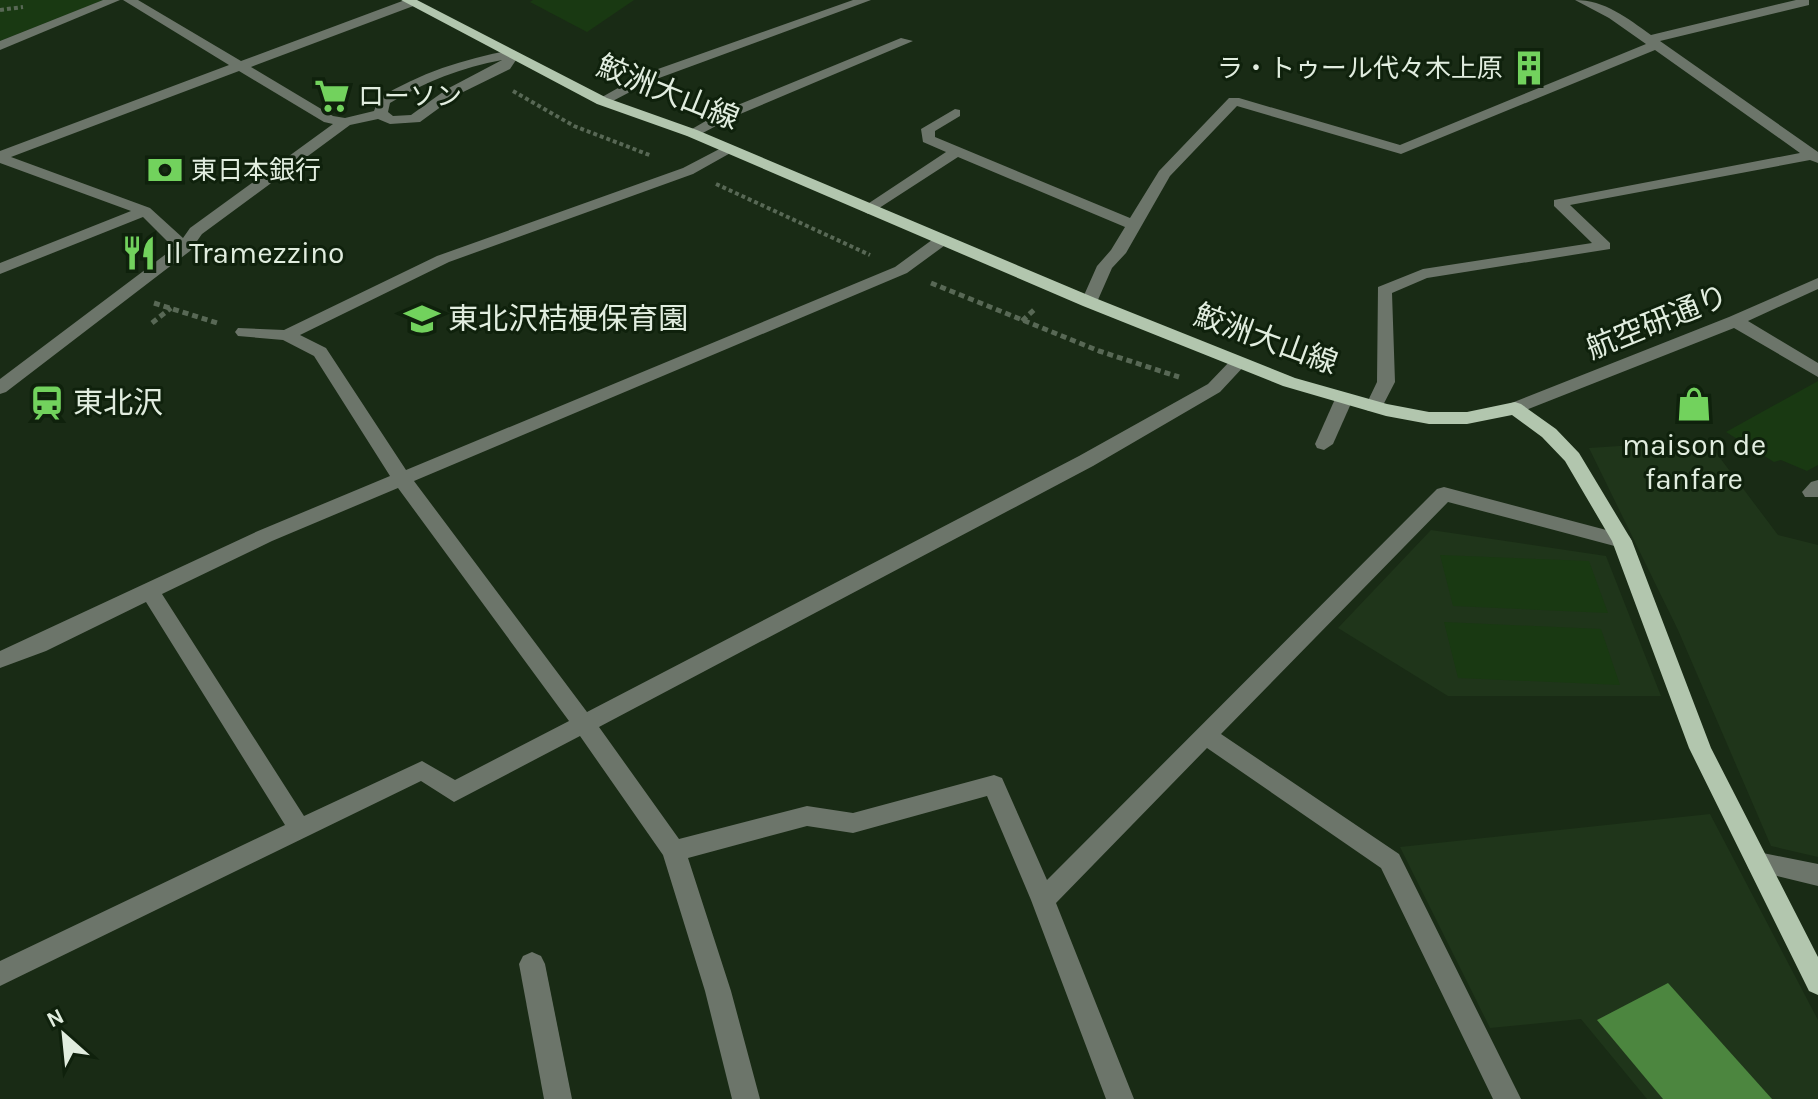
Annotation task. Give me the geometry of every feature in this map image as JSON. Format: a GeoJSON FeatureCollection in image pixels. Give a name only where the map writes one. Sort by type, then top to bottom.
{"type":"FeatureCollection","features":[{"type":"Feature","properties":{"kind":"main road","name":"鮫洲大山線"},"geometry":{"type":"LineString","coordinates":[[409,1],[602,101],[729,148],[1238,363],[1344,399],[1413,416],[1453,419],[1515,408]]}},
{"type":"Feature","properties":{"kind":"main road"},"geometry":{"type":"LineString","coordinates":[[1515,408],[1564,447],[1622,541],[1700,748],[1818,983]]}},
{"type":"Feature","properties":{"kind":"street"},"geometry":{"type":"LineString","coordinates":[[0,46],[114,0]]}},
{"type":"Feature","properties":{"kind":"street"},"geometry":{"type":"LineString","coordinates":[[129,0],[329,119],[345,122]]}},
{"type":"Feature","properties":{"kind":"street"},"geometry":{"type":"LineString","coordinates":[[602,101],[646,78],[865,0]]}},
{"type":"Feature","properties":{"kind":"street"},"geometry":{"type":"LineString","coordinates":[[1581,0],[1653,42],[1815,157]]}},
{"type":"Feature","properties":{"kind":"street"},"geometry":{"type":"LineString","coordinates":[[1597,7],[1614,0]]}},
{"type":"Feature","properties":{"kind":"street"},"geometry":{"type":"LineString","coordinates":[[0,157],[409,1]]}},
{"type":"Feature","properties":{"kind":"street"},"geometry":{"type":"LineString","coordinates":[[1089,302],[1105,266],[1118,253],[1164,174],[1234,101],[1401,150],[1653,42],[1802,1],[1818,10]]}},
{"type":"Feature","properties":{"kind":"street"},"geometry":{"type":"LineString","coordinates":[[692,133],[728,114],[906,41]]}},
{"type":"Feature","properties":{"kind":"street"},"geometry":{"type":"LineString","coordinates":[[380,114],[384,101],[405,87],[489,57],[513,54]]}},
{"type":"Feature","properties":{"kind":"street"},"geometry":{"type":"LineString","coordinates":[[380,114],[398,121],[415,119],[452,92],[505,66],[513,54]]}},
{"type":"Feature","properties":{"kind":"street"},"geometry":{"type":"LineString","coordinates":[[426,79],[442,83],[452,92]]}},
{"type":"Feature","properties":{"kind":"street"},"geometry":{"type":"LineString","coordinates":[[955,113],[928,129],[928,139],[1135,226]]}},
{"type":"Feature","properties":{"kind":"street"},"geometry":{"type":"LineString","coordinates":[[0,388],[127,294],[184,248],[196,231],[345,122],[380,114]]}},
{"type":"Feature","properties":{"kind":"street"},"geometry":{"type":"LineString","coordinates":[[286,335],[443,259],[688,171],[729,148]]}},
{"type":"Feature","properties":{"kind":"street"},"geometry":{"type":"LineString","coordinates":[[868,209],[957,151]]}},
{"type":"Feature","properties":{"kind":"street"},"geometry":{"type":"LineString","coordinates":[[0,157],[145,211],[184,248]]}},
{"type":"Feature","properties":{"kind":"street"},"geometry":{"type":"LineString","coordinates":[[1374,407],[1386,382],[1384,291],[1423,274],[1604,246],[1559,203],[1815,157]]}},
{"type":"Feature","properties":{"kind":"street"},"geometry":{"type":"LineString","coordinates":[[0,269],[145,211]]}},
{"type":"Feature","properties":{"kind":"street"},"geometry":{"type":"LineString","coordinates":[[0,660],[265,536],[901,270],[942,240]]}},
{"type":"Feature","properties":{"kind":"street","name":"航空研通り"},"geometry":{"type":"LineString","coordinates":[[1515,408],[1735,321],[1818,283]]}},
{"type":"Feature","properties":{"kind":"street"},"geometry":{"type":"LineString","coordinates":[[1735,321],[1818,371]]}},
{"type":"Feature","properties":{"kind":"street"},"geometry":{"type":"LineString","coordinates":[[244,332],[286,335],[320,352],[402,479],[674,851],[718,991],[746,1099]]}},
{"type":"Feature","properties":{"kind":"street"},"geometry":{"type":"LineString","coordinates":[[0,974],[422,770],[454,792],[1086,461],[1214,388],[1238,363]]}},
{"type":"Feature","properties":{"kind":"street"},"geometry":{"type":"LineString","coordinates":[[1324,444],[1344,399]]}},
{"type":"Feature","properties":{"kind":"street"},"geometry":{"type":"LineString","coordinates":[[1043,900],[1444,494],[1622,541]]}},
{"type":"Feature","properties":{"kind":"street"},"geometry":{"type":"LineString","coordinates":[[150,592],[300,829]]}},
{"type":"Feature","properties":{"kind":"street"},"geometry":{"type":"LineString","coordinates":[[1205,735],[1390,861],[1507,1099]]}},
{"type":"Feature","properties":{"kind":"street"},"geometry":{"type":"LineString","coordinates":[[674,851],[807,816],[853,823],[994,785],[1043,900],[1120,1099]]}},
{"type":"Feature","properties":{"kind":"street"},"geometry":{"type":"LineString","coordinates":[[1758,862],[1818,875]]}},
{"type":"Feature","properties":{"kind":"street"},"geometry":{"type":"LineString","coordinates":[[532,964],[558,1099]]}},
{"type":"Feature","properties":{"kind":"path"},"geometry":{"type":"LineString","coordinates":[[0,15],[9,9]]}},
{"type":"Feature","properties":{"kind":"path"},"geometry":{"type":"LineString","coordinates":[[505,87],[574,126],[688,171],[901,270],[1099,351],[1214,388]]}},
{"type":"Feature","properties":{"kind":"path"},"geometry":{"type":"LineString","coordinates":[[127,294],[244,332]]}},
{"type":"Feature","properties":{"kind":"path"},"geometry":{"type":"LineString","coordinates":[[152,323],[171,308]]}},
{"type":"Feature","properties":{"kind":"shaded area"},"geometry":{"type":"Polygon","coordinates":[[[0,0],[104,0],[0,41],[0,0]]]}},
{"type":"Feature","properties":{"kind":"shaded area"},"geometry":{"type":"Polygon","coordinates":[[[634,0],[587,32],[530,2],[634,0]]]}},
{"type":"Feature","properties":{"kind":"shaded area"},"geometry":{"type":"Polygon","coordinates":[[[1818,381],[1818,465],[1807,471],[1781,460],[1774,462],[1726,432],[1818,381]]]}},
{"type":"Feature","properties":{"kind":"shaded area"},"geometry":{"type":"Polygon","coordinates":[[[1695,441],[1714,450],[1778,535],[1818,545],[1818,857],[1771,846],[1678,630],[1589,448],[1695,441]]]}},
{"type":"Feature","properties":{"kind":"shaded area"},"geometry":{"type":"Polygon","coordinates":[[[1431,530],[1606,556],[1661,696],[1448,696],[1338,628],[1431,530]]]}},
{"type":"Feature","properties":{"kind":"shaded area"},"geometry":{"type":"Polygon","coordinates":[[[1440,555],[1589,561],[1608,613],[1453,606],[1440,555]]]}},
{"type":"Feature","properties":{"kind":"shaded area"},"geometry":{"type":"Polygon","coordinates":[[[1444,622],[1601,629],[1620,685],[1458,678],[1444,622]]]}},
{"type":"Feature","properties":{"kind":"shaded area"},"geometry":{"type":"Polygon","coordinates":[[[1710,814],[1818,1020],[1818,1099],[1647,1099],[1581,1019],[1490,1028],[1400,847],[1710,814]]]}},
{"type":"Feature","properties":{"kind":"shaded area"},"geometry":{"type":"Polygon","coordinates":[[[1668,983],[1772,1099],[1663,1099],[1597,1020],[1668,983]]]}},
{"type":"Feature","properties":{"kind":"place","name":"ラ・トゥール代々木上原"},"geometry":{"type":"Point","coordinates":[1529,68]}},
{"type":"Feature","properties":{"kind":"place","name":"ローソン"},"geometry":{"type":"Point","coordinates":[332,96]}},
{"type":"Feature","properties":{"kind":"place","name":"東日本銀行"},"geometry":{"type":"Point","coordinates":[165,170]}},
{"type":"Feature","properties":{"kind":"place","name":"Il Tramezzino"},"geometry":{"type":"Point","coordinates":[139,253]}},
{"type":"Feature","properties":{"kind":"place","name":"東北沢桔梗保育園"},"geometry":{"type":"Point","coordinates":[422,319]}},
{"type":"Feature","properties":{"kind":"place","name":"東北沢"},"geometry":{"type":"Point","coordinates":[47,403]}},
{"type":"Feature","properties":{"kind":"place","name":"maison de fanfare"},"geometry":{"type":"Point","coordinates":[1694,404]}}]}
